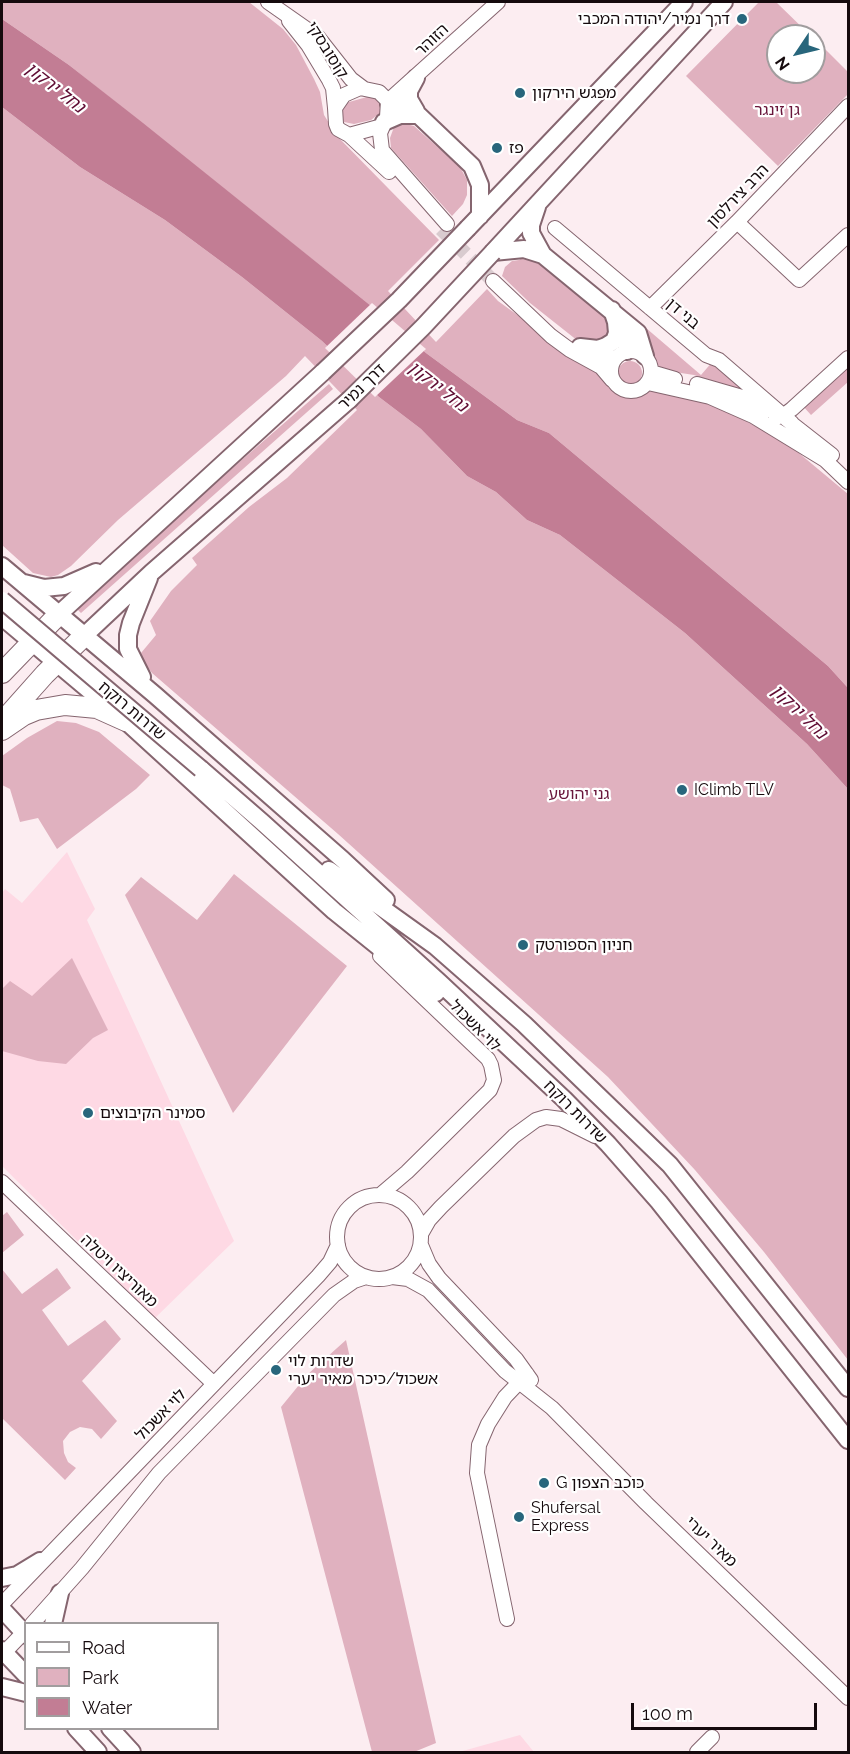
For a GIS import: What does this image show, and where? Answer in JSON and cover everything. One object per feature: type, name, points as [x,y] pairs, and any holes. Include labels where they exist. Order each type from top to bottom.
[{"type":"highway","points":[[2,673],[59,614]]},
{"type":"highway","name":"דרך נמיר","points":[[2,723],[85,635]]},
{"type":"highway","points":[[2,730],[30,713],[64,705],[97,708],[126,721]]},
{"type":"main road","points":[[59,614],[399,300],[684,2]]},
{"type":"main road","name":"דרך נמיר","points":[[85,635],[151,573],[349,400],[423,327],[724,2]]},
{"type":"main road","points":[[416,78],[409,92],[409,99],[418,115]]},
{"type":"main road","points":[[389,102],[402,102],[472,166],[480,185],[480,216]]},
{"type":"main road","points":[[383,124],[400,115],[418,115]]},
{"type":"main road","points":[[538,203],[531,225],[531,233],[543,255]]},
{"type":"main road","points":[[494,252],[524,249],[543,255],[638,333],[648,370]]},
{"type":"main road","points":[[580,347],[598,349],[614,341],[617,333],[612,310]]},
{"type":"main road","points":[[612,310],[628,339],[622,354]]},
{"type":"main road","points":[[19,581],[44,588],[64,586],[103,568],[127,551]]},
{"type":"main road","points":[[2,566],[155,695],[343,860],[435,946]]},
{"type":"main road","points":[[151,573],[130,623],[128,649],[138,672],[155,695]]},
{"type":"main road","name":"שדרות רוקח","points":[[2,600],[262,822],[564,1099],[608,1144],[659,1202],[849,1440]]},
{"type":"main road","points":[[2,617],[126,721],[334,911],[564,1099]]},
{"type":"main road","name":"שדרות רוקח","points":[[262,822],[435,946],[524,1024],[670,1166],[849,1388]]},
{"type":"main road","points":[[2,1578],[17,1575],[40,1562]]},
{"type":"main road","points":[[52,1622],[60,1593]]},
{"type":"main road","points":[[2,1609],[24,1627]]},
{"type":"main road","points":[[2,1653],[24,1673]]},
{"type":"main road","points":[[2,1687],[24,1693]]},
{"type":"main road","points":[[78,1730],[98,1752]]},
{"type":"main road","points":[[112,1730],[132,1752]]},
{"type":"street","name":"קוסובסקי","points":[[268,2],[318,37],[351,79],[363,88]]},
{"type":"street","name":"הזוהר","points":[[389,102],[498,2]]},
{"type":"street","name":"קוסובסקי","points":[[282,13],[308,45],[333,87],[335,108]]},
{"type":"street","points":[[363,88],[379,92],[389,102],[380,133],[382,150],[444,226],[349,135],[338,129],[335,108],[344,95],[363,88]]},
{"type":"street","name":"הרב צירלסון","points":[[650,308],[847,112]]},
{"type":"street","points":[[349,135],[383,124]]},
{"type":"street","points":[[737,222],[799,280],[849,235]]},
{"type":"street","name":"בני דן","points":[[555,228],[706,355],[719,360],[849,471]]},
{"type":"street","points":[[648,370],[639,391],[621,389],[601,367],[570,350],[551,336],[496,278],[558,332],[580,347],[601,358],[610,359],[622,354],[640,353],[648,370],[753,416],[825,460],[849,482]]},
{"type":"street","points":[[612,380],[610,368],[622,354]]},
{"type":"street","points":[[753,416],[786,418],[849,358]]},
{"type":"street","name":"בני דן","points":[[648,370],[749,399],[786,418]]},
{"type":"street","name":"לוי אשכול","points":[[334,911],[488,1059],[493,1073],[494,1080],[490,1090],[407,1172],[380,1195]]},
{"type":"street","points":[[421,1239],[418,1222],[412,1211],[403,1202],[380,1195],[368,1197],[347,1210],[338,1232],[338,1245],[348,1264],[356,1272],[379,1279],[392,1277],[411,1265],[417,1256],[429,1220],[514,1136],[536,1120],[546,1117],[561,1119],[608,1144]]},
{"type":"street","name":"מאוריציו ויטלה","points":[[2,1182],[214,1384]]},
{"type":"street","name":"מאיר יערי","points":[[421,1239],[429,1264],[439,1278],[516,1359],[523,1378],[646,1503],[849,1698]]},
{"type":"street","name":"לוי אשכול","points":[[2,1604],[318,1276],[330,1262],[338,1245]]},
{"type":"street","points":[[34,1622],[159,1473],[334,1295],[366,1276]]},
{"type":"street","name":"מאיר יערי","points":[[392,1277],[408,1279],[428,1290],[505,1371],[523,1378]]},
{"type":"street","points":[[471,1335],[482,1324]]},
{"type":"street","points":[[507,1619],[477,1473],[479,1445],[488,1424],[505,1397],[523,1378]]},
{"type":"street","points":[[2,1653],[24,1633]]},
{"type":"street","points":[[697,1752],[712,1737]]},
{"type":"shaded area","name":"סמינר הקיבוצים","points":[[67,852],[95,909],[87,920],[234,1241],[155,1318],[2,1166],[2,893],[5,889],[22,903]]},
{"type":"shaded area","points":[[520,1735],[534,1752],[459,1752]]},
{"type":"green space","points":[[2,2],[249,2],[283,29],[296,45],[314,79],[320,92],[324,115],[337,136],[439,240],[388,291],[436,342],[487,289],[498,301],[602,376],[615,393],[626,398],[656,390],[718,406],[788,444],[848,494],[848,688],[828,666],[549,433],[517,420],[426,353],[396,326],[69,65],[2,19]]},
{"type":"green space","name":"גן זינגר","points":[[759,2],[776,2],[799,24],[766,24],[766,84],[826,84],[826,50],[848,72],[848,94],[778,166],[686,76]]},
{"type":"green space","points":[[373,97],[381,103],[380,113],[371,120],[354,124],[344,122],[341,118],[341,107]]},
{"type":"green space","name":"גני יהושע","points":[[2,107],[80,167],[165,220],[242,277],[322,341],[379,397],[421,429],[467,476],[496,492],[527,520],[560,535],[685,633],[807,744],[848,789],[848,1360],[764,1252],[695,1170],[608,1077],[338,834],[152,673],[146,665],[141,653],[156,635],[150,621],[171,591],[197,565],[192,558],[249,507],[287,478],[357,410],[305,356],[286,376],[118,520],[71,566],[58,575],[51,577],[33,573],[2,545]]},
{"type":"green space","points":[[402,123],[414,126],[460,167],[467,180],[467,195],[463,204],[452,216],[391,148],[390,138],[394,127]]},
{"type":"green space","points":[[524,256],[532,256],[600,311],[609,323],[612,332],[598,343],[578,341],[530,303],[502,276],[505,267]]},
{"type":"green space","points":[[646,328],[701,375],[713,361],[758,398],[694,375],[655,369]]},
{"type":"green space","points":[[630,361],[639,364],[642,373],[639,382],[630,385],[621,382],[618,373],[621,364]]},
{"type":"green space","points":[[848,365],[848,382],[811,415],[802,405]]},
{"type":"green space","points":[[329,384],[333,389],[81,613],[76,608],[112,573]]},
{"type":"green space","points":[[57,721],[76,723],[99,732],[150,775],[136,789],[57,849],[38,818],[20,822],[10,789],[2,785],[2,756]]},
{"type":"green space","points":[[234,874],[347,966],[233,1113],[125,895],[141,877],[197,920]]},
{"type":"green space","points":[[72,958],[108,1030],[93,1038],[66,1064],[38,1061],[2,1051],[2,989],[10,981],[32,996]]},
{"type":"green space","points":[[7,1212],[24,1235],[2,1253],[2,1216]]},
{"type":"green space","points":[[57,1268],[71,1288],[42,1310],[68,1346],[105,1320],[121,1339],[82,1381],[117,1421],[101,1439],[92,1429],[80,1427],[70,1432],[63,1441],[64,1453],[68,1462],[76,1468],[65,1480],[2,1418],[2,1269],[22,1294]]},
{"type":"green space","points":[[346,1340],[436,1743],[414,1752],[372,1752],[281,1407],[308,1374]]},
{"type":"water","name":"נחל ירקון","points":[[2,19],[69,65],[143,123],[396,326],[426,353],[517,420],[549,433],[828,666],[848,688],[848,789],[807,744],[685,633],[560,535],[527,520],[496,492],[467,476],[421,429],[379,397],[322,341],[242,277],[165,220],[80,167],[2,107]]},
{"type":"pier","points":[[372,303],[426,349],[375,397],[325,348]]},
{"type":"tunnel","points":[[441,229],[493,281]]},
{"type":"place","name":"דרך נמיר/יהודה המכבי","points":[[742,19]]},
{"type":"place","name":"מפגש הירקון","points":[[520,93]]},
{"type":"place","name":"פז","points":[[497,148]]},
{"type":"place","name":"IClimb TLV","points":[[682,790]]},
{"type":"place","name":"חניון הספורטק","points":[[523,945]]},
{"type":"place","name":"סמינר הקיבוצים","points":[[88,1113]]},
{"type":"place","name":"שדרות לוי אשכול/כיכר מאיר יערי","points":[[276,1370]]},
{"type":"place","name":"G כוכב הצפון","points":[[544,1483]]},
{"type":"place","name":"Shufersal Express","points":[[519,1517]]}]
